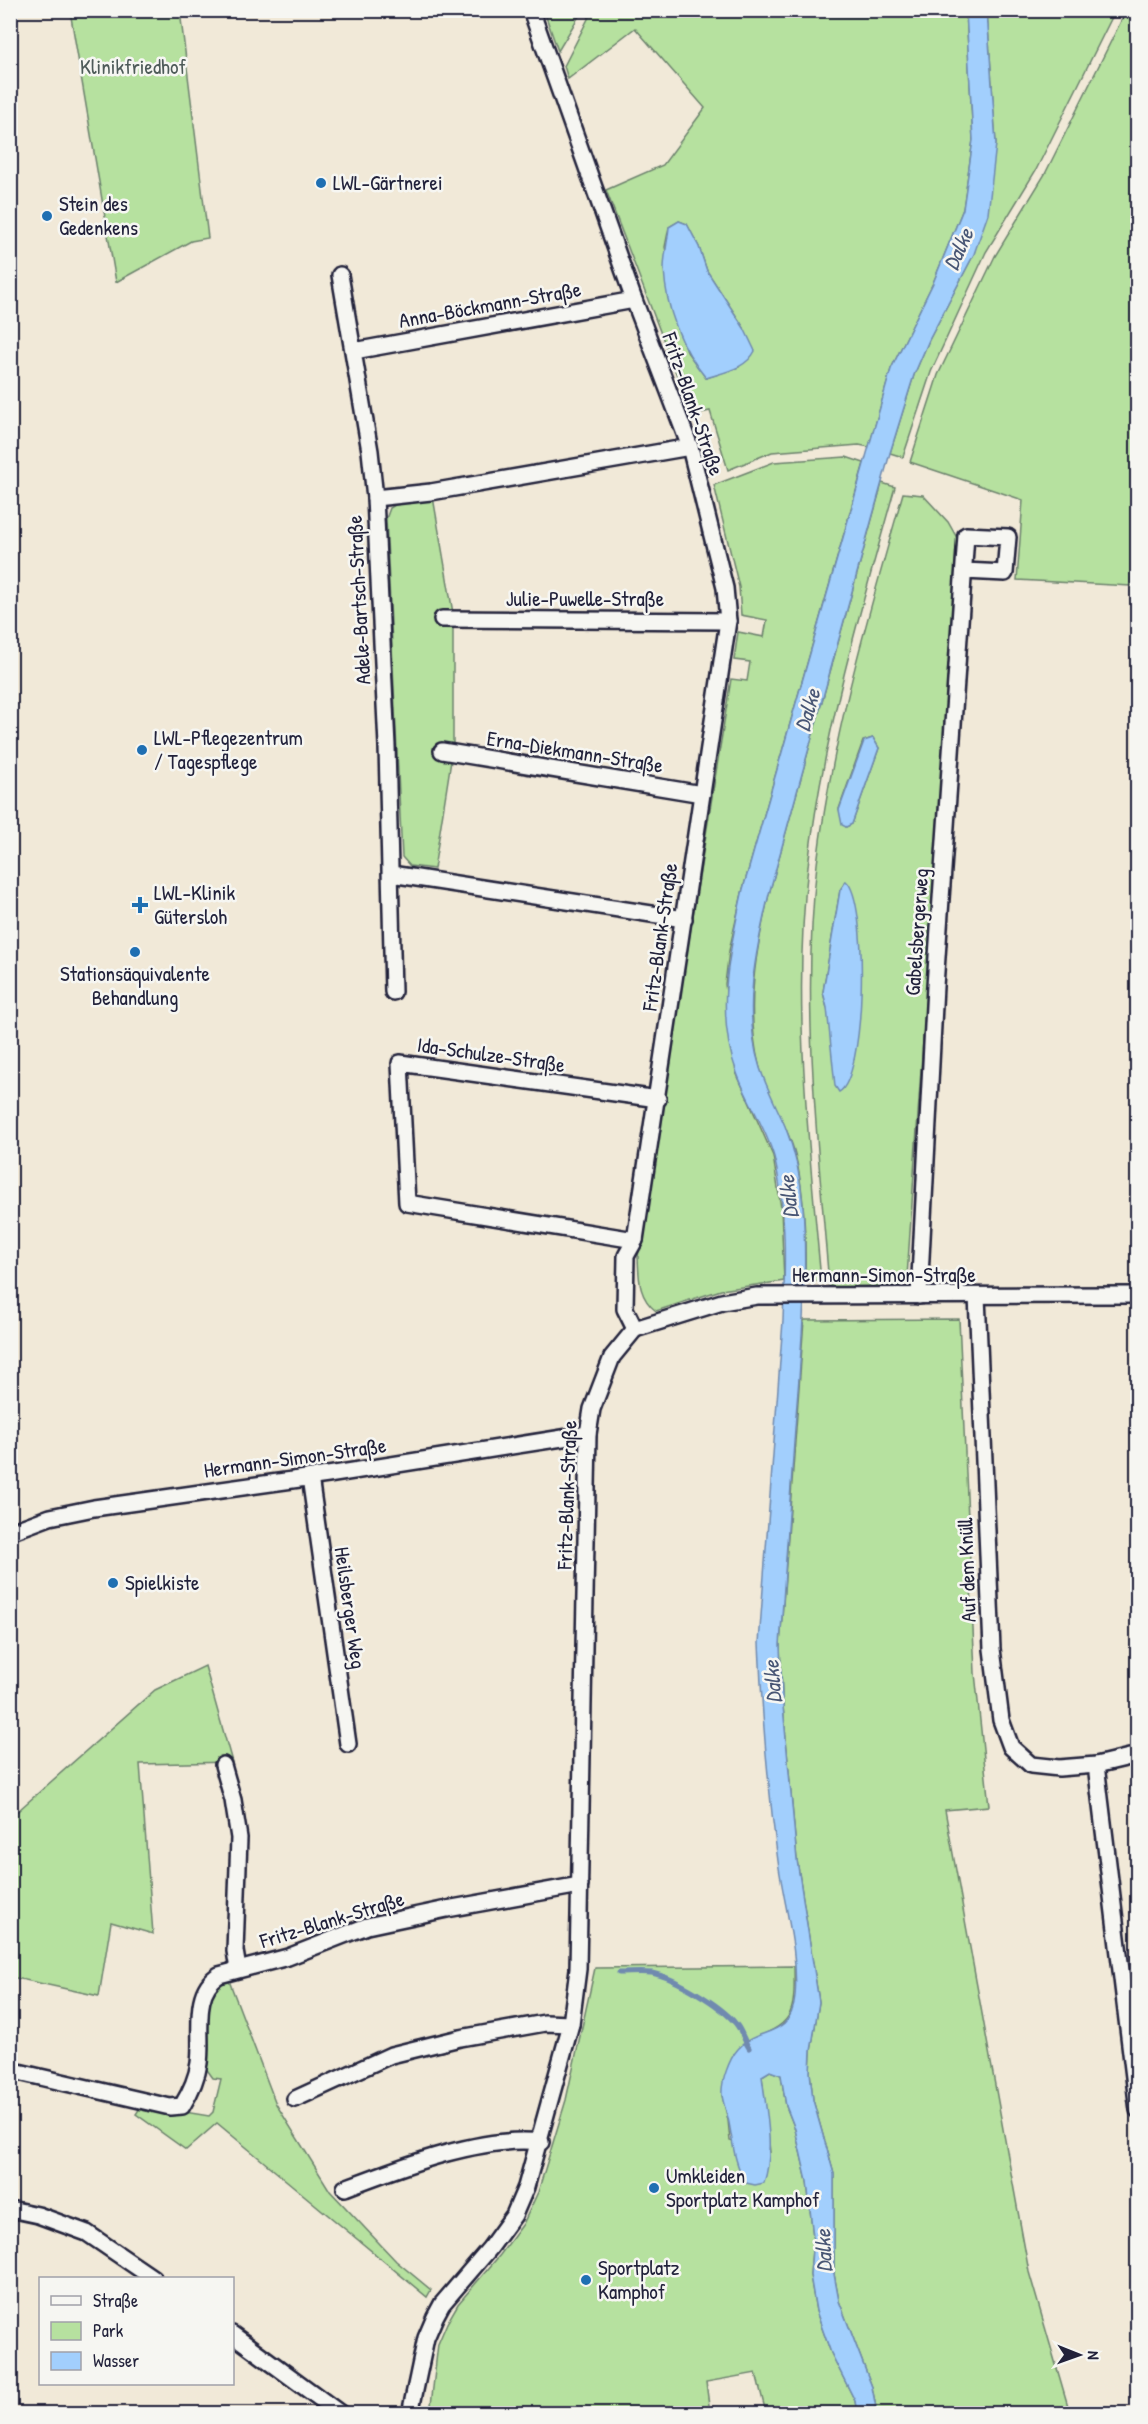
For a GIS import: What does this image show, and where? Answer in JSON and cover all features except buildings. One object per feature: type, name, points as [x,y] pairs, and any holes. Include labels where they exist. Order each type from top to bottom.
[{"type":"street","name":"Fritz-Blank-Straße","points":[[410,2414],[426,2338],[435,2317],[442,2304],[490,2248],[514,2215],[526,2187],[571,2024],[578,1969],[588,1434],[592,1409],[612,1357],[634,1329],[625,1309],[626,1256],[635,1240],[658,1099],[728,621],[724,588],[690,447],[634,300],[531,10]]},
{"type":"street","points":[[340,275],[354,351],[375,498]]},
{"type":"street","name":"Anna-Böckmann-Straße","points":[[354,351],[634,300]]},
{"type":"street","name":"Adele-Bartsch-Straße","points":[[393,992],[391,874],[375,498],[443,490],[690,447]]},
{"type":"street","name":"Gabelsbergerweg","points":[[919,1296],[935,986],[964,571]]},
{"type":"street","name":"Julie-Puwelle-Straße","points":[[442,619],[728,621]]},
{"type":"street","name":"Erna-Diekmann-Straße","points":[[442,751],[702,794]]},
{"type":"street","points":[[391,874],[684,919]]},
{"type":"street","name":"Ida-Schulze-Straße","points":[[635,1240],[407,1203],[400,1063],[658,1099]]},
{"type":"street","name":"Hermann-Simon-Straße","points":[[634,1329],[722,1302],[772,1296],[1137,1295]]},
{"type":"street","name":"Auf dem Knüll","points":[[977,1296],[992,1649],[1001,1720],[1011,1747],[1031,1765],[1059,1768],[1096,1765],[1137,1755]]},
{"type":"street","name":"Hermann-Simon-Straße","points":[[10,1533],[50,1517],[94,1508],[588,1434]]},
{"type":"street","name":"Heilsberger Weg","points":[[310,1477],[348,1744]]},
{"type":"street","name":"Fritz-Blank-Straße","points":[[223,1765],[233,1800],[240,1838],[235,1952],[238,1969]]},
{"type":"street","points":[[1096,1765],[1137,2110]]},
{"type":"street","name":"Fritz-Blank-Straße","points":[[10,2070],[170,2107],[182,2106],[191,2091],[199,2064],[202,2000],[205,1989],[210,1980],[219,1975],[288,1957],[367,1926],[580,1885]]},
{"type":"street","points":[[295,2099],[391,2055],[460,2038],[545,2023],[571,2024]]},
{"type":"street","points":[[345,2188],[409,2163],[493,2144],[521,2140],[540,2142]]},
{"type":"street","points":[[10,2209],[38,2215],[87,2233],[152,2277]]},
{"type":"street","points":[[234,2335],[341,2414]]},
{"type":"green space","name":"Klinikfriedhof","points":[[70,11],[180,11],[208,238],[191,241],[116,282]]},
{"type":"green space","points":[[544,11],[582,11],[558,51]]},
{"type":"green space","points":[[592,11],[966,11],[973,140],[963,209],[933,283],[891,369],[869,447],[859,445],[772,452],[728,470],[710,411],[692,415],[606,190],[663,165],[705,108],[635,28],[568,79],[564,66]],"holes":[[[679,221],[687,224],[699,247],[707,271],[744,328],[739,367],[706,378],[687,352],[665,247],[669,227]]]},
{"type":"green space","points":[[987,11],[1115,11],[1036,170],[986,252],[931,372],[903,457],[890,453],[914,375],[929,340],[974,254],[996,144]]},
{"type":"green space","points":[[1126,11],[1138,11],[1138,493],[1131,586],[1017,580],[1023,500],[910,462],[938,375],[995,256],[1045,174]]},
{"type":"green space","points":[[846,457],[864,463],[743,889],[729,951],[725,984],[736,1072],[773,1156],[781,1208],[784,1281],[721,1290],[656,1311],[650,1306],[643,1293],[639,1280],[638,1257],[731,679],[747,681],[750,662],[734,660],[738,632],[764,637],[767,620],[741,615],[739,587],[714,485],[774,462]]},
{"type":"green space","points":[[882,483],[895,487],[833,722],[808,866],[803,918],[802,1022],[807,1125],[821,1281],[805,1281],[804,1217],[795,1154],[763,1077],[755,1043],[753,1000],[756,957],[769,894]]},
{"type":"green space","points":[[903,493],[923,495],[948,522],[957,538],[907,1277],[900,1285],[831,1287],[829,1285],[813,1075],[812,917],[824,817],[842,723],[864,631]],"holes":[[[873,738],[879,748],[852,824],[846,827],[839,809],[863,741]],[[846,881],[827,1008],[823,992],[840,890]]]},
{"type":"green space","points":[[433,497],[453,613],[453,748],[434,869],[410,866],[402,857],[386,519],[390,508],[400,502]]},
{"type":"green space","points":[[959,1319],[975,1673],[989,1806],[945,1810],[1029,2272],[1070,2413],[877,2413],[872,2387],[839,2301],[834,2274],[834,2174],[813,2100],[810,2072],[819,2002],[797,1860],[782,1695],[780,1645],[804,1320]]},
{"type":"green space","points":[[205,1666],[232,1762],[140,1764],[153,1934],[111,1922],[99,1996],[11,1977],[11,1817],[155,1690]]},
{"type":"green space","points":[[794,1966],[794,1997],[788,2016],[773,2029],[745,2042],[722,2095],[730,2141],[770,2152],[762,2076],[770,2071],[781,2075],[786,2106],[795,2129],[807,2181],[813,2237],[810,2275],[816,2311],[831,2353],[855,2401],[857,2413],[766,2413],[756,2373],[706,2382],[710,2413],[430,2414],[438,2344],[447,2323],[458,2304],[523,2224],[538,2192],[566,2100],[595,1968]]},
{"type":"green space","points":[[228,1978],[276,2104],[330,2191],[396,2261],[431,2290],[427,2297],[217,2123],[186,2150],[136,2114],[142,2105],[209,2116],[213,2112],[221,2079],[213,2078],[205,2067],[208,2001],[213,1990]]},
{"type":"water","name":"Dalke","points":[[966,11],[987,11],[996,144],[988,214],[974,254],[929,340],[914,375],[890,453],[769,894],[756,959],[752,1003],[752,1025],[760,1068],[792,1145],[803,1206],[805,1261],[803,1317],[780,1645],[782,1695],[797,1860],[819,2002],[810,2072],[813,2100],[834,2174],[834,2274],[839,2301],[872,2387],[877,2413],[857,2413],[855,2401],[831,2353],[816,2311],[810,2275],[813,2237],[807,2181],[795,2129],[786,2106],[781,2075],[770,2071],[762,2076],[769,2143],[764,2183],[755,2185],[746,2183],[742,2175],[736,2159],[722,2095],[726,2071],[738,2049],[754,2037],[780,2026],[787,2020],[792,2011],[796,1980],[793,1946],[771,1807],[759,1643],[783,1321],[783,1218],[774,1157],[741,1083],[730,1050],[726,1027],[726,981],[743,889],[891,369],[933,283],[963,209],[973,140]]},
{"type":"water","points":[[679,221],[687,224],[699,247],[707,271],[744,328],[755,351],[740,366],[706,378],[682,341],[665,284],[664,264],[669,227]]},
{"type":"water","points":[[873,738],[879,748],[852,824],[846,827],[842,825],[839,810],[864,741]]},
{"type":"water","points":[[846,881],[853,895],[858,920],[861,989],[855,1056],[848,1080],[839,1092],[835,1086],[827,1008],[823,992],[840,890]]},
{"type":"waterway","points":[[619,1973],[652,1973],[673,1980],[697,1993],[729,2017],[738,2027],[749,2048]]},
{"type":"place","name":"LWL-Gärtnerei","points":[[321,183]]},
{"type":"place","name":"Stein des Gedenkens","points":[[47,216]]},
{"type":"place","name":"LWL-Pflegezentrum / Tagespflege","points":[[142,750]]},
{"type":"place","name":"LWL-Klinik Gütersloh","points":[[140,905]]},
{"type":"place","name":"Stationsäquivalente Behandlung","points":[[135,952]]},
{"type":"place","name":"Spielkiste","points":[[113,1583]]},
{"type":"place","name":"Umkleiden Sportplatz Kamphof","points":[[654,2188]]},
{"type":"place","name":"Sportplatz Kamphof","points":[[586,2280]]}]
